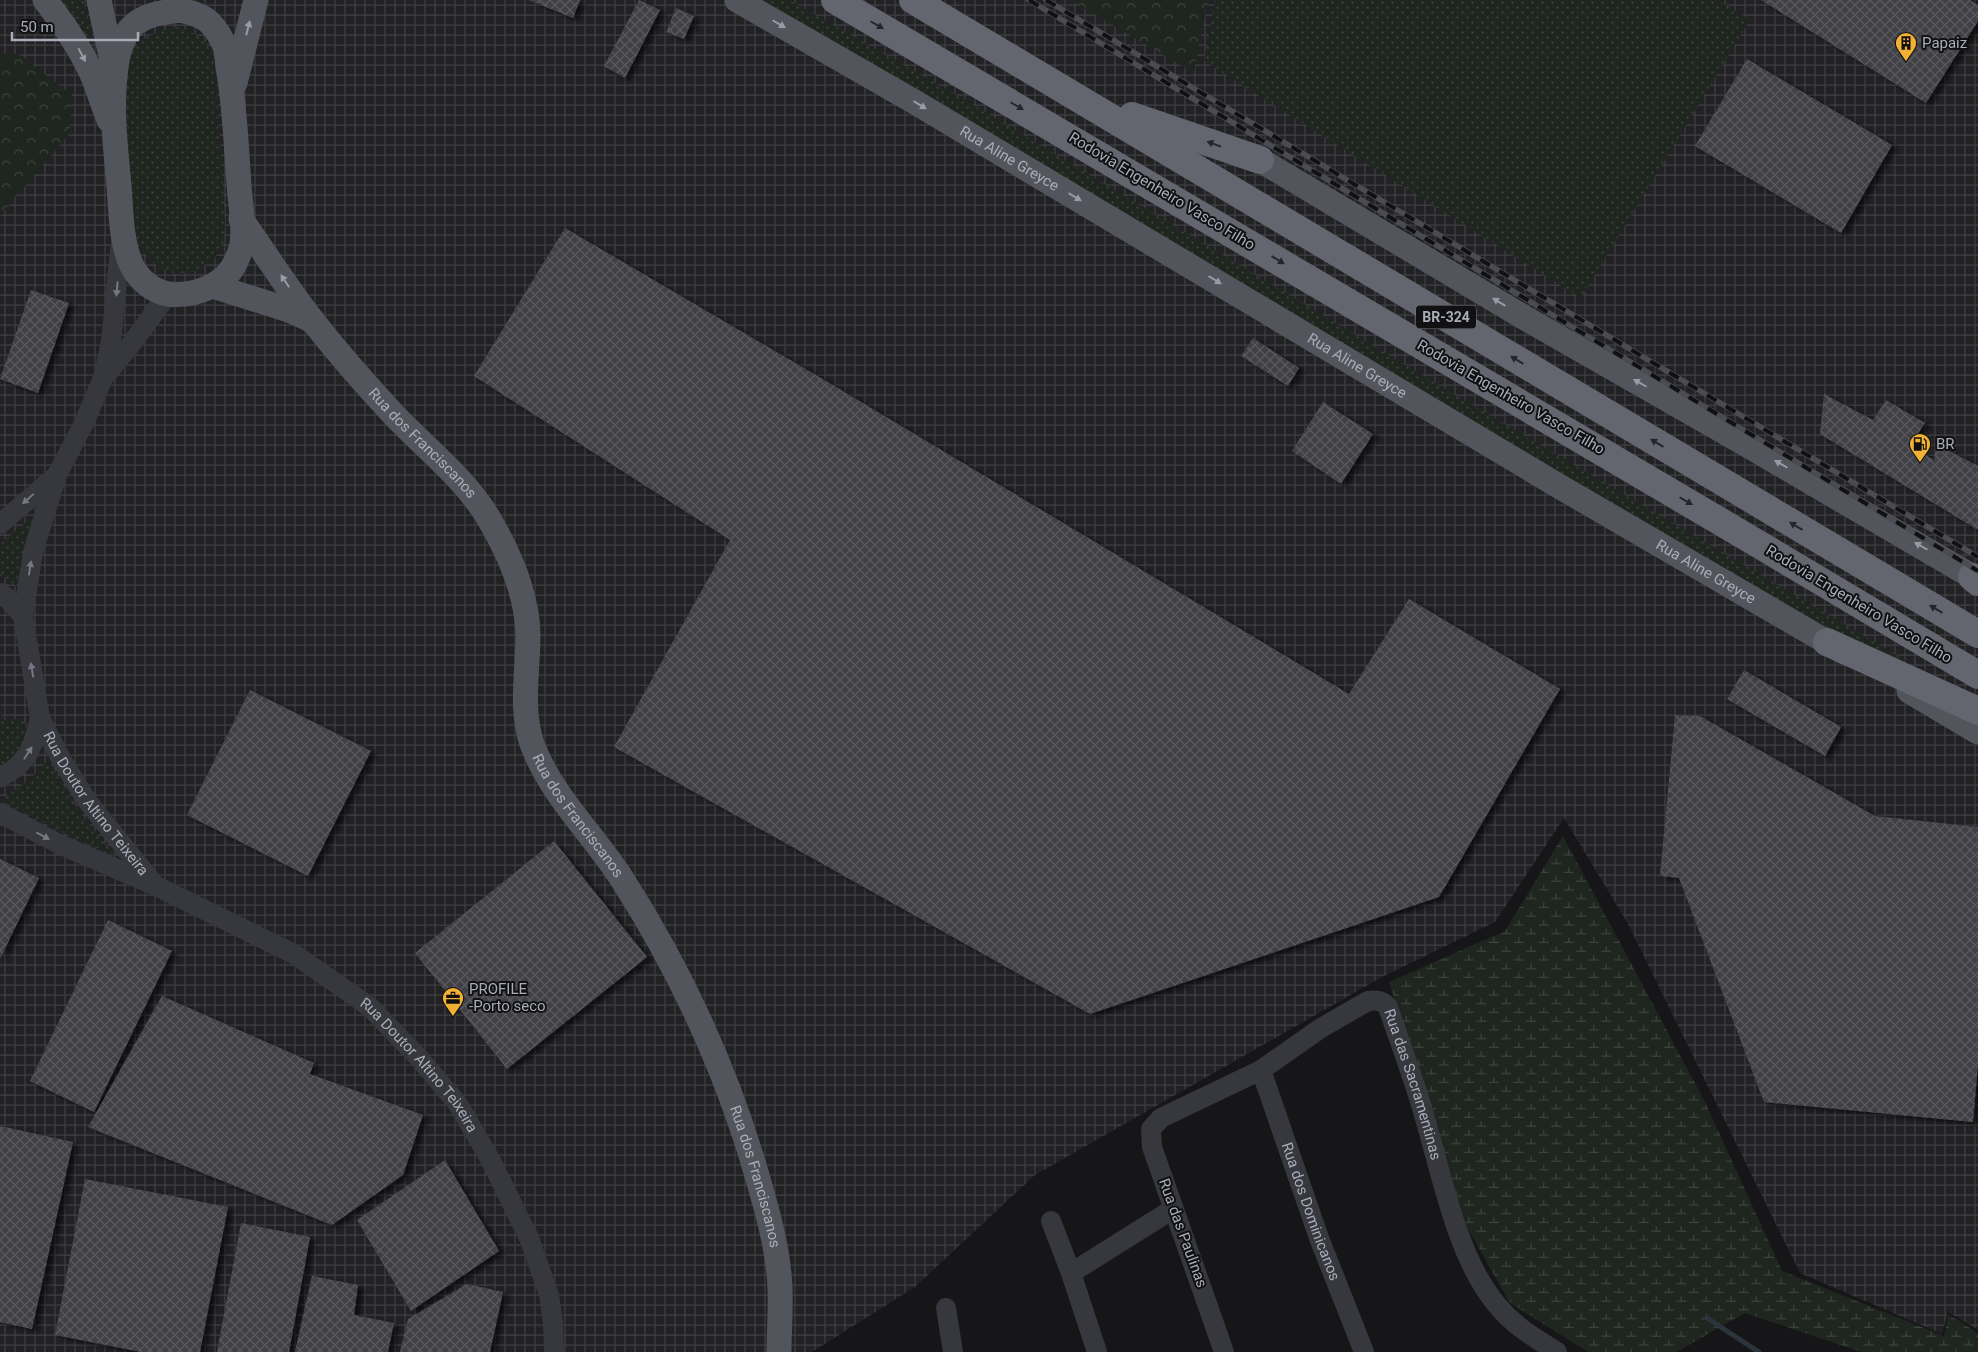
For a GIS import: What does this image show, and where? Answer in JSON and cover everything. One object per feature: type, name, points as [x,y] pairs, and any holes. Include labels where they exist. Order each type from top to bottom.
[{"type":"highway","name":"Rodovia Engenheiro Vasco Filho","points":[[835,0],[1738,531],[1978,675]]},
{"type":"highway","name":"BR-324","points":[[913,0],[1978,634]]},
{"type":"highway","points":[[1065,89],[1143,121],[1260,160]]},
{"type":"highway","points":[[1827,642],[1978,711]]},
{"type":"main road","points":[[45,0],[65,26],[92,73],[115,137]]},
{"type":"main road","points":[[101,3],[114,77],[115,137],[122,223],[131,265],[141,280],[154,290],[168,294],[190,294],[213,286],[228,274],[237,260],[242,244],[233,91],[217,7],[214,0]]},
{"type":"main road","points":[[233,91],[256,0]]},
{"type":"main road","name":"Rua Aline Greyce","points":[[737,0],[913,101],[1557,485],[1978,732]]},
{"type":"main road","points":[[114,77],[122,43],[130,28],[144,18],[166,11],[180,10],[194,13],[208,20],[224,43]]},
{"type":"main road","points":[[1260,160],[1525,318],[1820,487],[1976,580]]},
{"type":"main road","name":"Rua dos Franciscanos","points":[[241,219],[313,321],[392,413],[469,492],[488,517],[503,546],[516,575],[525,604],[528,634],[526,713],[532,742],[545,771],[582,826],[621,877],[661,945],[698,1019],[733,1101],[769,1216],[779,1274],[779,1352]]},
{"type":"main road","name":"Rua dos Franciscanos","points":[[213,286],[289,310],[313,321]]},
{"type":"street","points":[[0,777],[19,765],[31,750],[40,718],[23,616],[33,552],[57,475],[84,424],[103,378],[111,342],[115,310],[122,223]]},
{"type":"street","points":[[103,378],[132,343],[168,294]]},
{"type":"street","points":[[0,524],[57,475]]},
{"type":"street","points":[[0,593],[23,616]]},
{"type":"street","name":"Rua Doutor Altino Teixeira","points":[[40,718],[62,761],[88,802],[154,885]]},
{"type":"street","name":"Rua Doutor Altino Teixeira","points":[[0,813],[59,844],[154,885],[294,954],[370,1008],[419,1058],[458,1104],[491,1161],[529,1238],[548,1295],[553,1323],[554,1352]]},
{"type":"street","name":"Rua das Sacramentinas","points":[[1161,1118],[1261,1070],[1321,1028],[1368,1001],[1379,1000],[1385,1004],[1422,1110],[1460,1240],[1477,1275],[1496,1304],[1518,1327],[1557,1352]]},
{"type":"street","name":"Rua dos Dominicanos","points":[[1261,1070],[1319,1238],[1364,1352]]},
{"type":"street","name":"Rua das Paulinas","points":[[1161,1118],[1152,1126],[1150,1132],[1152,1147],[1224,1352]]},
{"type":"street","points":[[1072,1273],[1173,1209]]},
{"type":"street","points":[[1051,1221],[1072,1273],[1097,1352]]},
{"type":"street","points":[[946,1308],[953,1352]]},
{"type":"shaded area","points":[[0,0],[1978,0],[1978,1330],[1948,1312],[1942,1334],[1800,1273],[1627,922],[1564,818],[1495,922],[1382,977],[1035,1175],[915,1287],[812,1352],[0,1352]]},
{"type":"green space","points":[[63,0],[84,0],[94,44]]},
{"type":"green space","points":[[760,0],[789,0],[960,97],[1452,393],[1910,663],[1822,627],[1440,404],[808,26]]},
{"type":"green space","points":[[1070,0],[1208,0],[1194,73]]},
{"type":"green space","points":[[1215,0],[1718,0],[1750,20],[1581,298],[1204,61]]},
{"type":"green space","points":[[177,27],[191,32],[200,38],[208,46],[215,58],[225,221],[224,242],[215,258],[197,271],[176,274],[157,266],[142,251],[134,230],[125,76],[131,55],[140,42],[164,30]]},
{"type":"green space","points":[[0,54],[19,54],[72,95],[70,133],[0,216]]},
{"type":"green space","points":[[36,514],[16,586],[0,574],[0,544]]},
{"type":"green space","points":[[0,695],[2,720],[22,719],[27,727],[24,740],[18,751],[0,769]]},
{"type":"green space","points":[[48,760],[80,813],[115,856],[55,829],[0,800],[29,780]]},
{"type":"green space","points":[[1563,836],[1705,1102],[1782,1271],[1944,1336],[1948,1314],[1978,1333],[1978,1352],[1861,1352],[1745,1313],[1676,1352],[1588,1352],[1510,1303],[1468,1229],[1427,1106],[1389,982],[1505,931]]},
{"type":"building","points":[[529,0],[580,0],[573,18]]},
{"type":"building","points":[[639,0],[660,10],[625,78],[604,66]]},
{"type":"building","name":"Papaiz","points":[[1761,0],[1970,0],[1978,5],[1978,21],[1926,103]]},
{"type":"building","points":[[676,8],[694,16],[684,39],[666,32]]},
{"type":"building","points":[[1747,59],[1892,145],[1841,233],[1695,146]]},
{"type":"building","points":[[565,228],[821,378],[1349,694],[1409,599],[1560,689],[1439,897],[1090,1014],[614,747],[730,540],[474,376]]},
{"type":"building","points":[[31,290],[69,303],[38,393],[0,379]]},
{"type":"building","points":[[1253,338],[1299,368],[1288,386],[1241,356]]},
{"type":"building","name":"BR","points":[[1824,394],[1873,420],[1886,400],[1925,423],[1910,445],[1934,460],[1936,444],[1978,466],[1978,530],[1820,434]]},
{"type":"building","points":[[1323,402],[1373,434],[1341,484],[1292,451]]},
{"type":"building","points":[[1744,670],[1841,727],[1825,756],[1727,699]]},
{"type":"building","points":[[250,690],[371,751],[308,876],[187,815]]},
{"type":"building","points":[[1675,715],[1700,716],[1875,816],[1978,827],[1978,1064],[1973,1122],[1764,1102],[1679,878],[1660,876]]},
{"type":"building","points":[[554,841],[647,957],[507,1069],[415,953]]},
{"type":"building","points":[[0,859],[39,878],[0,959]]},
{"type":"building","points":[[108,920],[172,951],[94,1112],[30,1081]]},
{"type":"building","points":[[162,996],[314,1063],[310,1074],[423,1115],[403,1175],[332,1225],[88,1127]]},
{"type":"building","points":[[0,1126],[73,1142],[32,1329],[0,1322]]},
{"type":"building","points":[[445,1160],[499,1251],[411,1311],[357,1220]]},
{"type":"building","points":[[85,1179],[228,1207],[200,1352],[141,1352],[55,1335]]},
{"type":"building","points":[[241,1223],[310,1237],[289,1352],[217,1352]]},
{"type":"building","points":[[312,1276],[358,1285],[354,1315],[394,1323],[388,1352],[295,1352]]},
{"type":"building","points":[[467,1284],[503,1292],[490,1352],[400,1352],[408,1319]]},
{"type":"waterway","points":[[1707,1318],[1759,1352]]},
{"type":"railway","points":[[1029,0],[1978,571]]},
{"type":"railway","points":[[1046,0],[1978,557]]},
{"type":"place","name":"Papaiz","points":[[1906,62]]},
{"type":"place","name":"BR","points":[[1920,463]]},
{"type":"place","name":"PROFILE -Porto seco","points":[[453,1017]]}]
